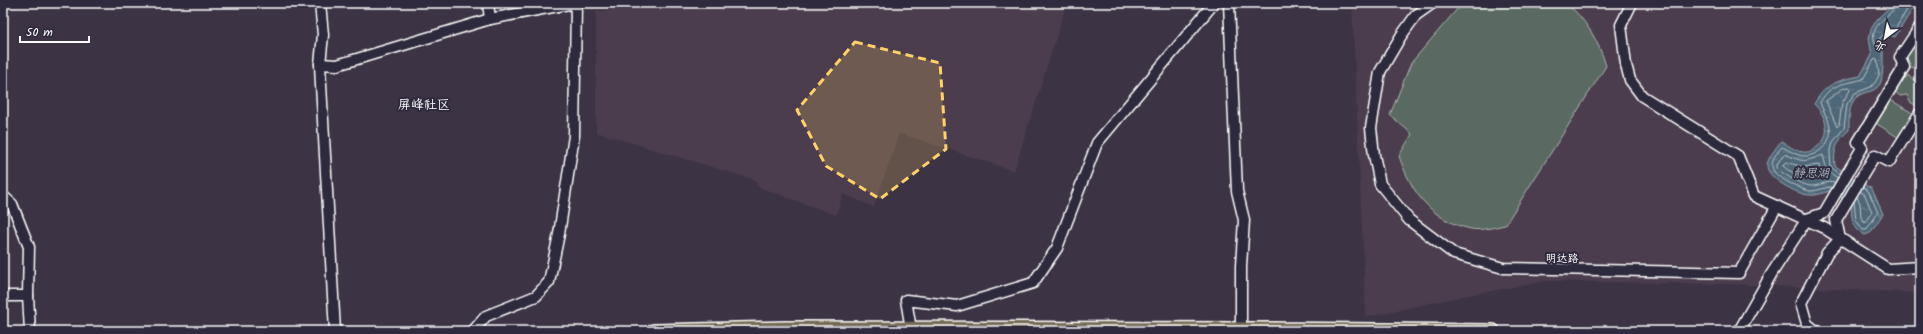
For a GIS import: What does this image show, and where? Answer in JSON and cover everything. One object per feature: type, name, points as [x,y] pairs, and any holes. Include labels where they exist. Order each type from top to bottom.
[{"type":"main road","points":[[653,331],[771,328],[1493,331]]},
{"type":"street","points":[[320,3],[323,35],[320,64],[335,331]]},
{"type":"street","points":[[488,3],[490,19]]},
{"type":"street","points":[[320,64],[337,65],[490,19],[575,3],[574,136],[559,234],[549,282],[536,296],[486,316],[473,331]]},
{"type":"street","points":[[911,328],[906,300],[957,306],[1033,283],[1057,248],[1097,143],[1214,3]]},
{"type":"street","points":[[1229,3],[1237,191],[1244,220],[1241,266],[1241,330]]},
{"type":"street","name":"明达路","points":[[1433,3],[1413,20],[1390,54],[1380,72],[1371,128],[1374,155],[1380,184],[1409,220],[1454,254],[1503,268],[1739,273],[1777,206]]},
{"type":"street","points":[[1632,3],[1621,25],[1626,65],[1630,80],[1642,96],[1738,156],[1754,196],[1807,219],[1888,269],[1920,267]]},
{"type":"street","points":[[1739,331],[1772,274],[1807,219],[1824,213],[1862,148],[1858,142],[1904,67],[1900,57],[1920,26]]},
{"type":"street","points":[[1840,239],[1836,220],[1875,155],[1889,162],[1920,113]]},
{"type":"street","points":[[4,199],[12,204],[29,247],[28,296],[30,331]]},
{"type":"street","points":[[1816,331],[1807,324],[1801,303],[1827,253],[1840,239]]},
{"type":"street","points":[[3,296],[28,296]]},
{"type":"highlighted area","points":[[855,42],[940,63],[946,149],[880,199],[826,166],[797,110]]},
{"type":"shaded area","points":[[642,3],[1067,3],[1014,171],[899,133],[874,207],[843,194],[836,215],[758,187],[755,180],[596,132],[596,12],[642,6]]},
{"type":"shaded area","points":[[1352,3],[1920,3],[1920,293],[1731,284],[1546,281],[1463,296],[1366,317]]},
{"type":"green space","points":[[1487,3],[1566,3],[1586,24],[1600,48],[1606,66],[1505,225],[1479,230],[1457,225],[1445,219],[1434,212],[1417,193],[1399,156],[1412,134],[1390,115],[1411,63],[1458,8]]},
{"type":"green space","points":[[1920,31],[1920,67],[1915,64],[1913,68],[1907,64],[1904,55]]},
{"type":"green space","points":[[1908,75],[1920,83],[1919,107],[1910,102],[1907,95],[1900,96],[1893,90],[1903,76],[1906,78]]},
{"type":"green space","points":[[1889,99],[1914,114],[1899,138],[1874,122]]},
{"type":"water","name":"静思湖","points":[[1903,3],[1920,3],[1912,10],[1895,37],[1889,35],[1883,41],[1883,70],[1880,84],[1875,89],[1859,95],[1852,103],[1850,108],[1849,130],[1841,138],[1835,151],[1835,166],[1872,189],[1883,214],[1870,233],[1865,235],[1858,230],[1853,222],[1852,204],[1831,191],[1813,195],[1791,189],[1772,175],[1768,170],[1767,165],[1771,155],[1781,141],[1794,149],[1805,152],[1809,152],[1822,142],[1825,137],[1826,126],[1822,114],[1814,104],[1823,91],[1828,87],[1839,81],[1860,76],[1872,55],[1869,39],[1871,29],[1878,18],[1892,5]]},
{"type":"district","name":"屏峰社区","points":[[424,104]]}]
